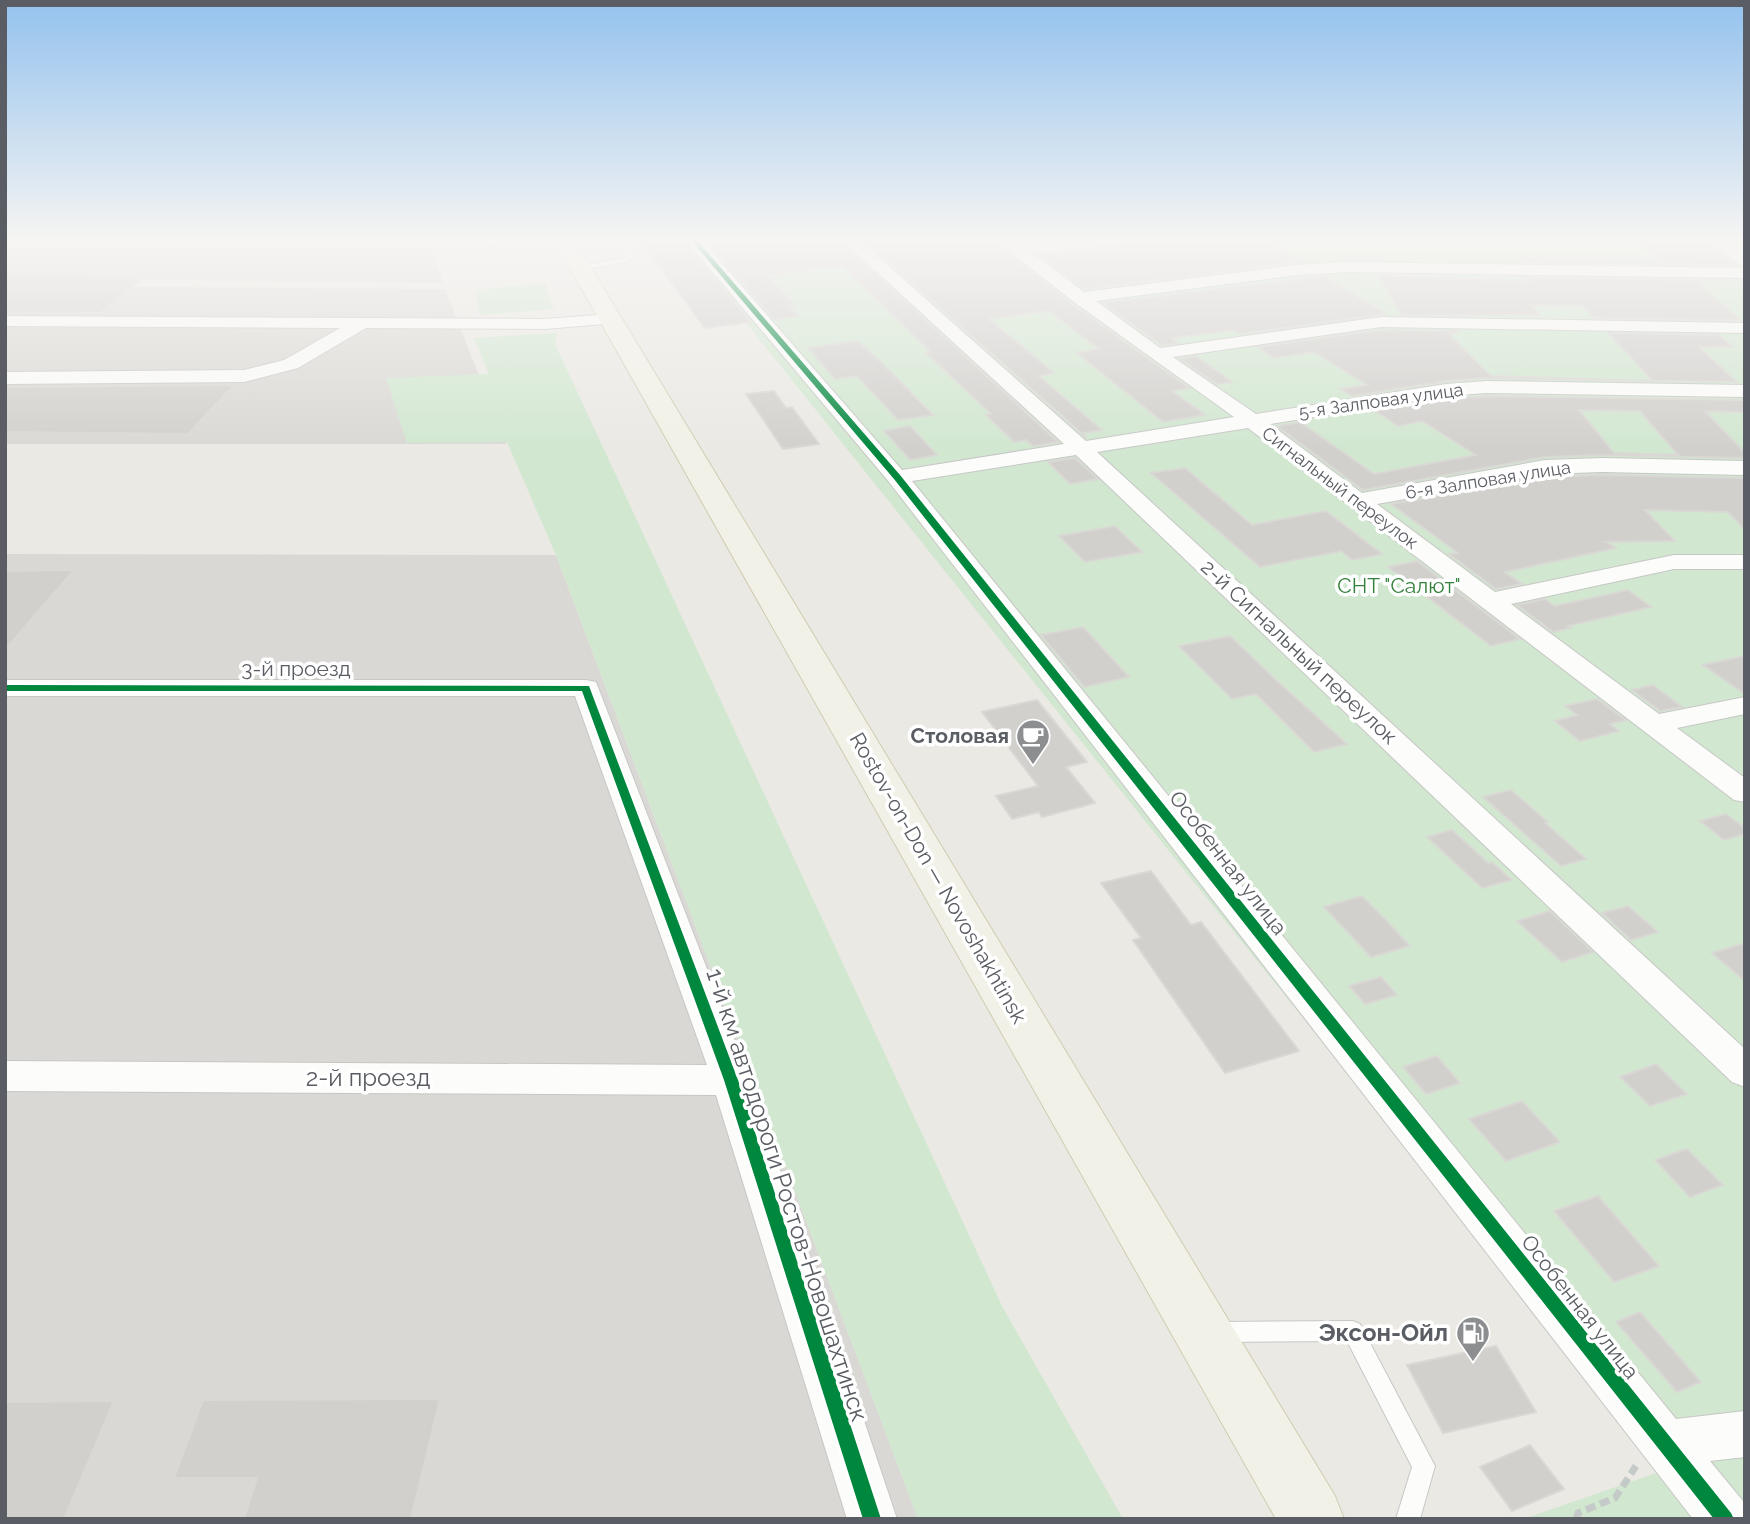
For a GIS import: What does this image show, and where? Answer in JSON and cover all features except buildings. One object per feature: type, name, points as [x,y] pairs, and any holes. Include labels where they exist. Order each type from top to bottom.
[{"type":"main road","name":"Rostov-on-Don — Novoshakhtinsk","points":[[604,309],[1312,1519]]},
{"type":"street","name":"Особенная улица","points":[[753,309],[897,477],[1651,1454],[1725,1519]]},
{"type":"street","name":"2-й Сигнальный переулок","points":[[927,309],[1080,447],[1745,1072]]},
{"type":"street","name":"Сигнальный переулок","points":[[1095,309],[1251,421],[1745,793]]},
{"type":"street","points":[[5,321],[545,324],[610,319]]},
{"type":"street","points":[[5,378],[244,376],[291,364],[364,321]]},
{"type":"street","points":[[1156,354],[1381,322],[1745,328]]},
{"type":"street","name":"5-я Залповая улица","points":[[897,477],[1446,390],[1486,387],[1745,391]]},
{"type":"street","name":"6-я Залповая улица","points":[[1357,501],[1545,467],[1602,465],[1745,468]]},
{"type":"street","points":[[1488,601],[1674,562],[1745,562]]},
{"type":"street","name":"3-й проезд","points":[[5,688],[586,688]]},
{"type":"street","name":"1-й км автодороги Ростов-Новошахтинск","points":[[586,688],[731,1080],[872,1519]]},
{"type":"street","points":[[1654,724],[1745,705]]},
{"type":"street","name":"2-й проезд","points":[[5,1076],[731,1080]]},
{"type":"street","points":[[1651,1454],[1745,1434]]},
{"type":"lane","points":[[1204,1333],[1353,1331],[1424,1466],[1408,1519]]},
{"type":"path","points":[[1576,1519],[1578,1513],[1611,1501],[1619,1495],[1627,1474],[1651,1454]]},
{"type":"shaded area","points":[[5,309],[453,309],[506,444],[5,444]]},
{"type":"shaded area","points":[[5,554],[556,555],[918,1519],[5,1519]]},
{"type":"green space","points":[[479,309],[553,309],[480,315]]},
{"type":"green space","name":"СНТ \"Салют\"","points":[[735,309],[1745,309],[1745,1519],[1523,1519],[1665,1470]]},
{"type":"green space","points":[[557,333],[555,344],[1002,1306],[1123,1519],[918,1519],[556,555],[507,442],[407,443],[386,378],[489,374],[474,338]]},
{"type":"cycle path","points":[[753,309],[897,477],[1725,1519]]},
{"type":"cycle path","points":[[5,688],[586,688],[731,1080],[872,1519]]},
{"type":"place","name":"Столовая","points":[[1033,766]]},
{"type":"place","name":"Эксон-Ойл","points":[[1473,1363]]}]
